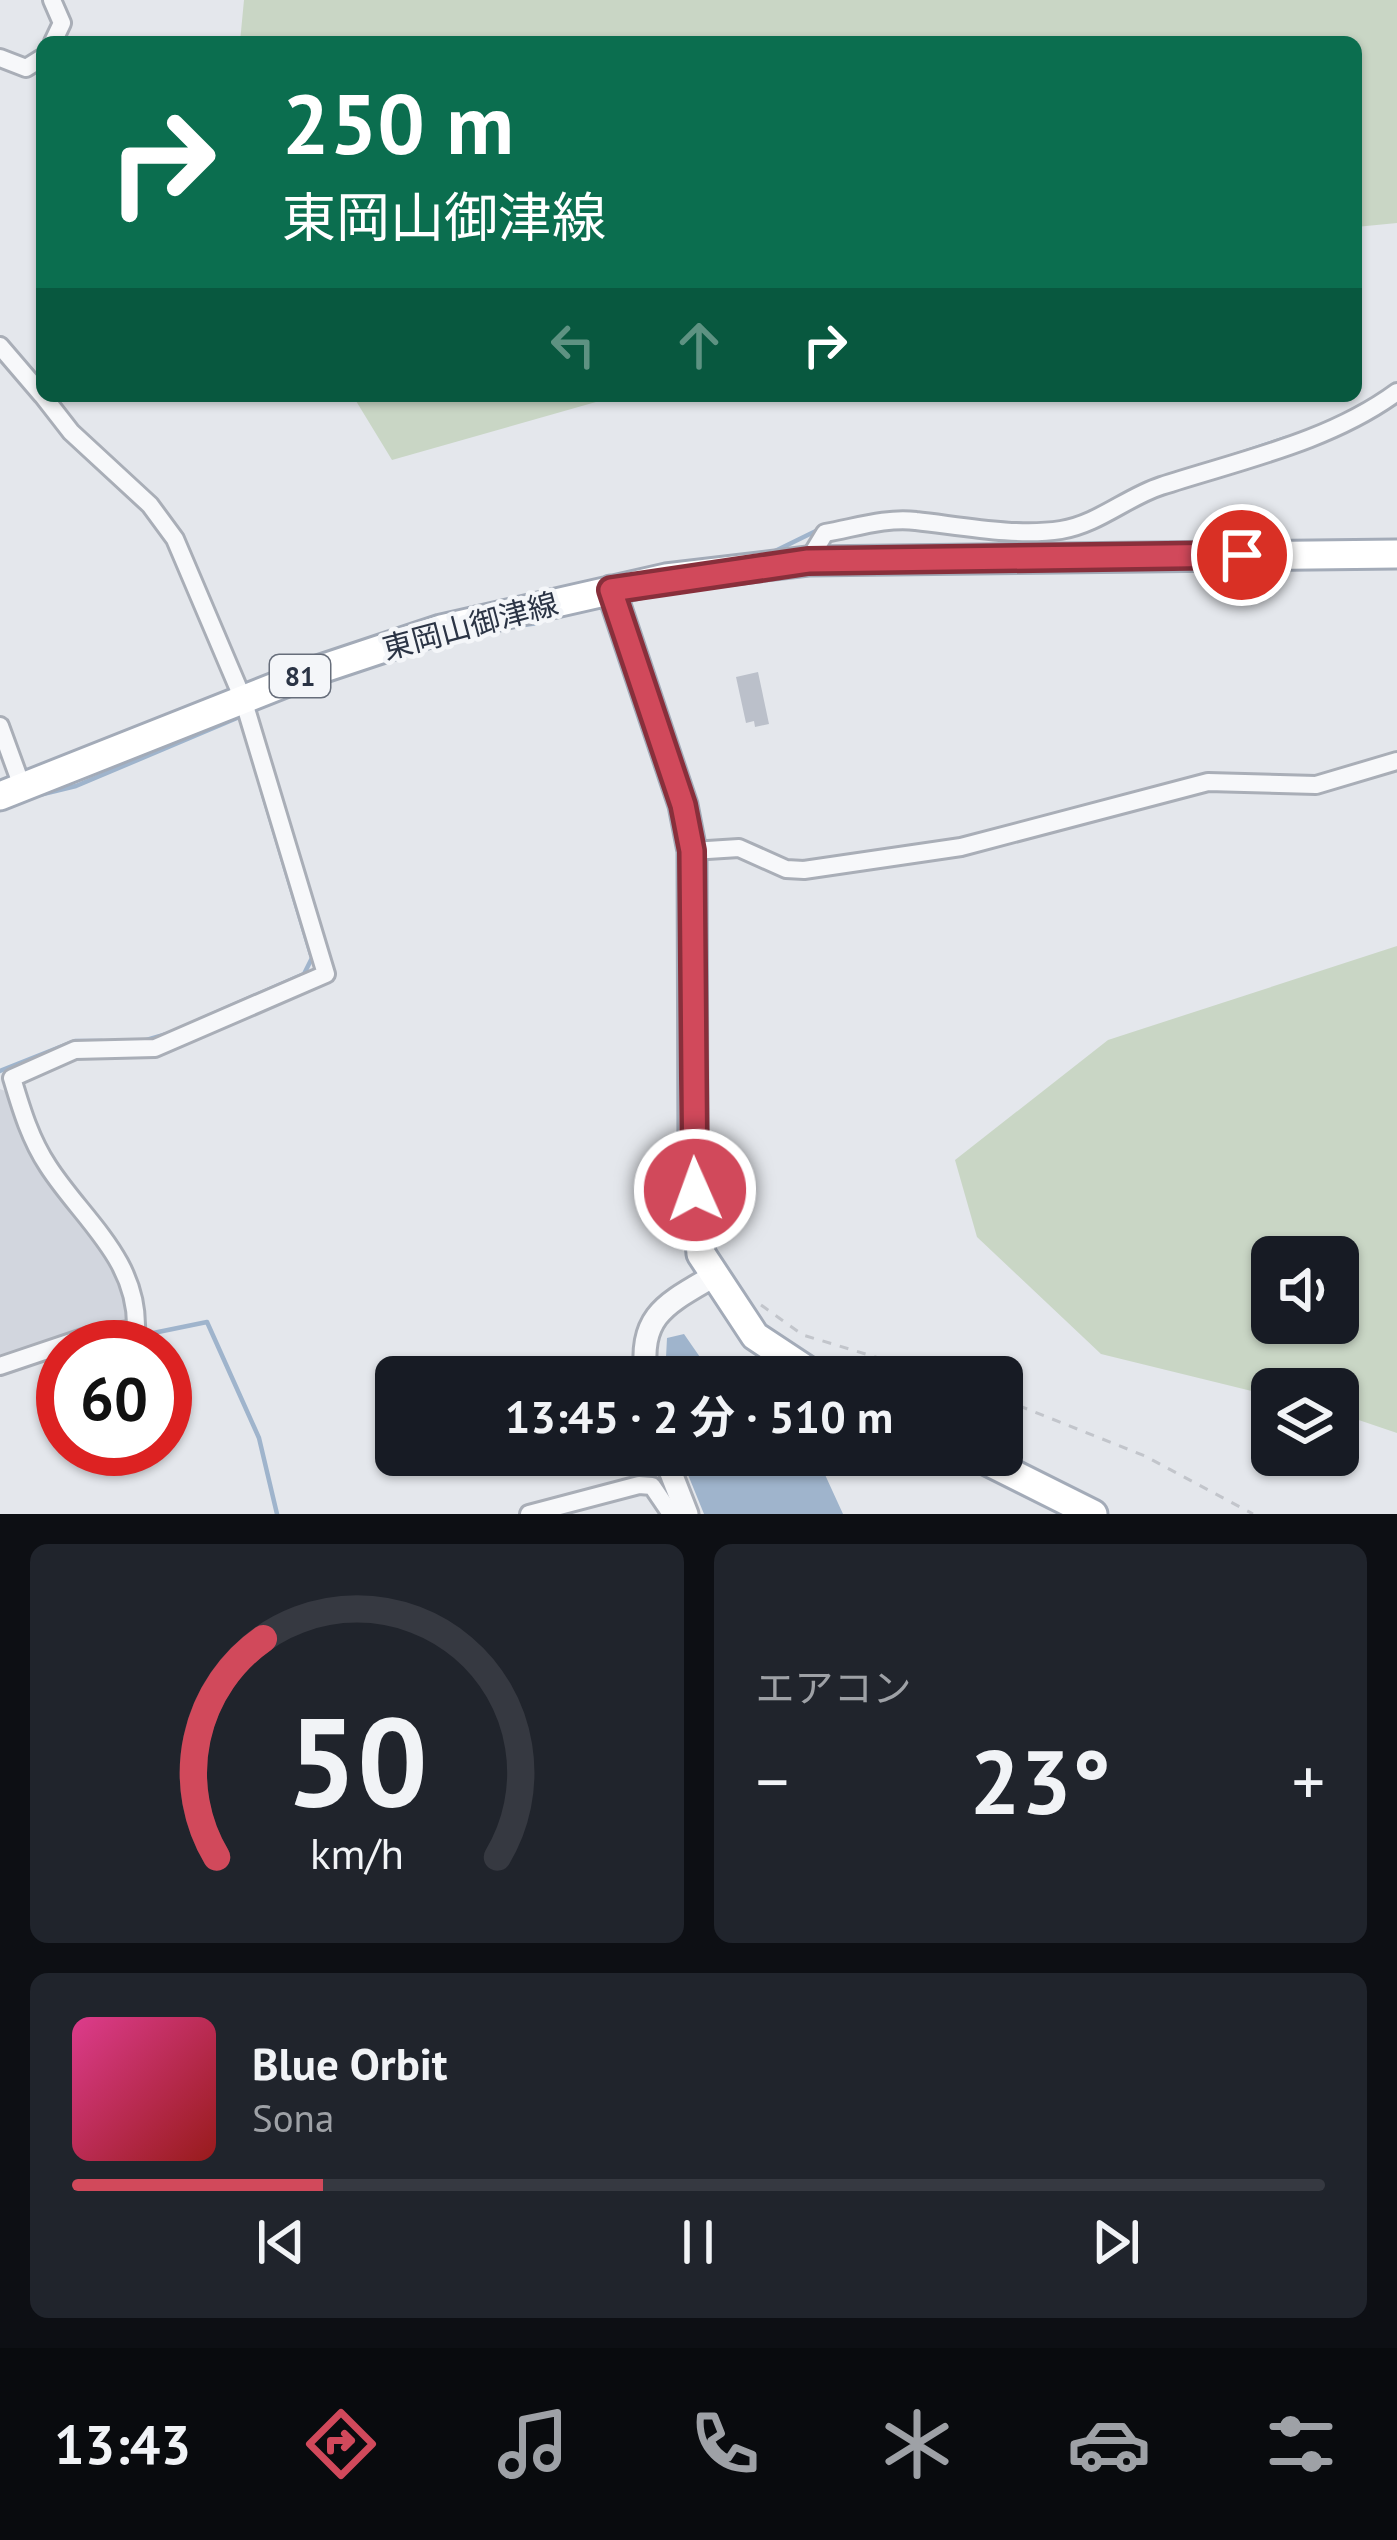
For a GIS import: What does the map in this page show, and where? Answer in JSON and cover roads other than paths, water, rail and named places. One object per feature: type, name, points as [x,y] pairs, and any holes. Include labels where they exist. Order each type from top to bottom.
[{"type":"main road","name":"東岡山御津線","points":[[12,793],[243,699],[441,628],[611,590],[808,561],[1397,554]]},
{"type":"main road","points":[[611,590],[683,805],[692,851],[697,1230],[712,1276],[755,1336],[785,1356]]},
{"type":"main road","points":[[1017,1476],[1093,1514]]},
{"type":"street","points":[[52,0],[62,23],[56,36]]},
{"type":"street","points":[[0,58],[26,68],[36,62]]},
{"type":"street","points":[[0,346],[36,387]]},
{"type":"street","points":[[808,561],[825,533],[902,520],[945,527],[1063,530],[1160,486],[1196,480],[1240,459],[1350,423],[1397,392]]},
{"type":"street","points":[[0,1366],[89,1336],[136,1329],[124,1273],[105,1235],[36,1147],[12,1078],[75,1050],[155,1048],[326,974],[243,699],[175,539],[150,506],[71,432],[48,402]]},
{"type":"street","points":[[0,726],[12,793]]},
{"type":"street","points":[[692,851],[740,848],[786,869],[804,870],[961,847],[1208,782],[1316,785],[1397,761]]},
{"type":"street","points":[[644,1356],[652,1319],[712,1276]]},
{"type":"street","points":[[672,1476],[687,1514]]},
{"type":"street","points":[[530,1514],[639,1484],[652,1486],[671,1514]]},
{"type":"water","points":[[684,1334],[699,1356],[666,1356],[667,1338]]},
{"type":"water","points":[[689,1476],[826,1476],[843,1514],[704,1514]]},
{"type":"waterway","points":[[1229,457],[1286,438]]},
{"type":"waterway","points":[[985,522],[1022,524]]},
{"type":"waterway","points":[[771,553],[820,529]]},
{"type":"waterway","points":[[502,628],[538,623]]},
{"type":"waterway","points":[[35,796],[76,786],[237,718]]},
{"type":"waterway","points":[[199,1020],[304,974],[312,958],[262,791]]},
{"type":"waterway","points":[[143,1041],[167,1034]]},
{"type":"waterway","points":[[0,1071],[75,1041],[102,1041]]},
{"type":"waterway","points":[[192,1325],[207,1322],[259,1438],[277,1514]]}]
